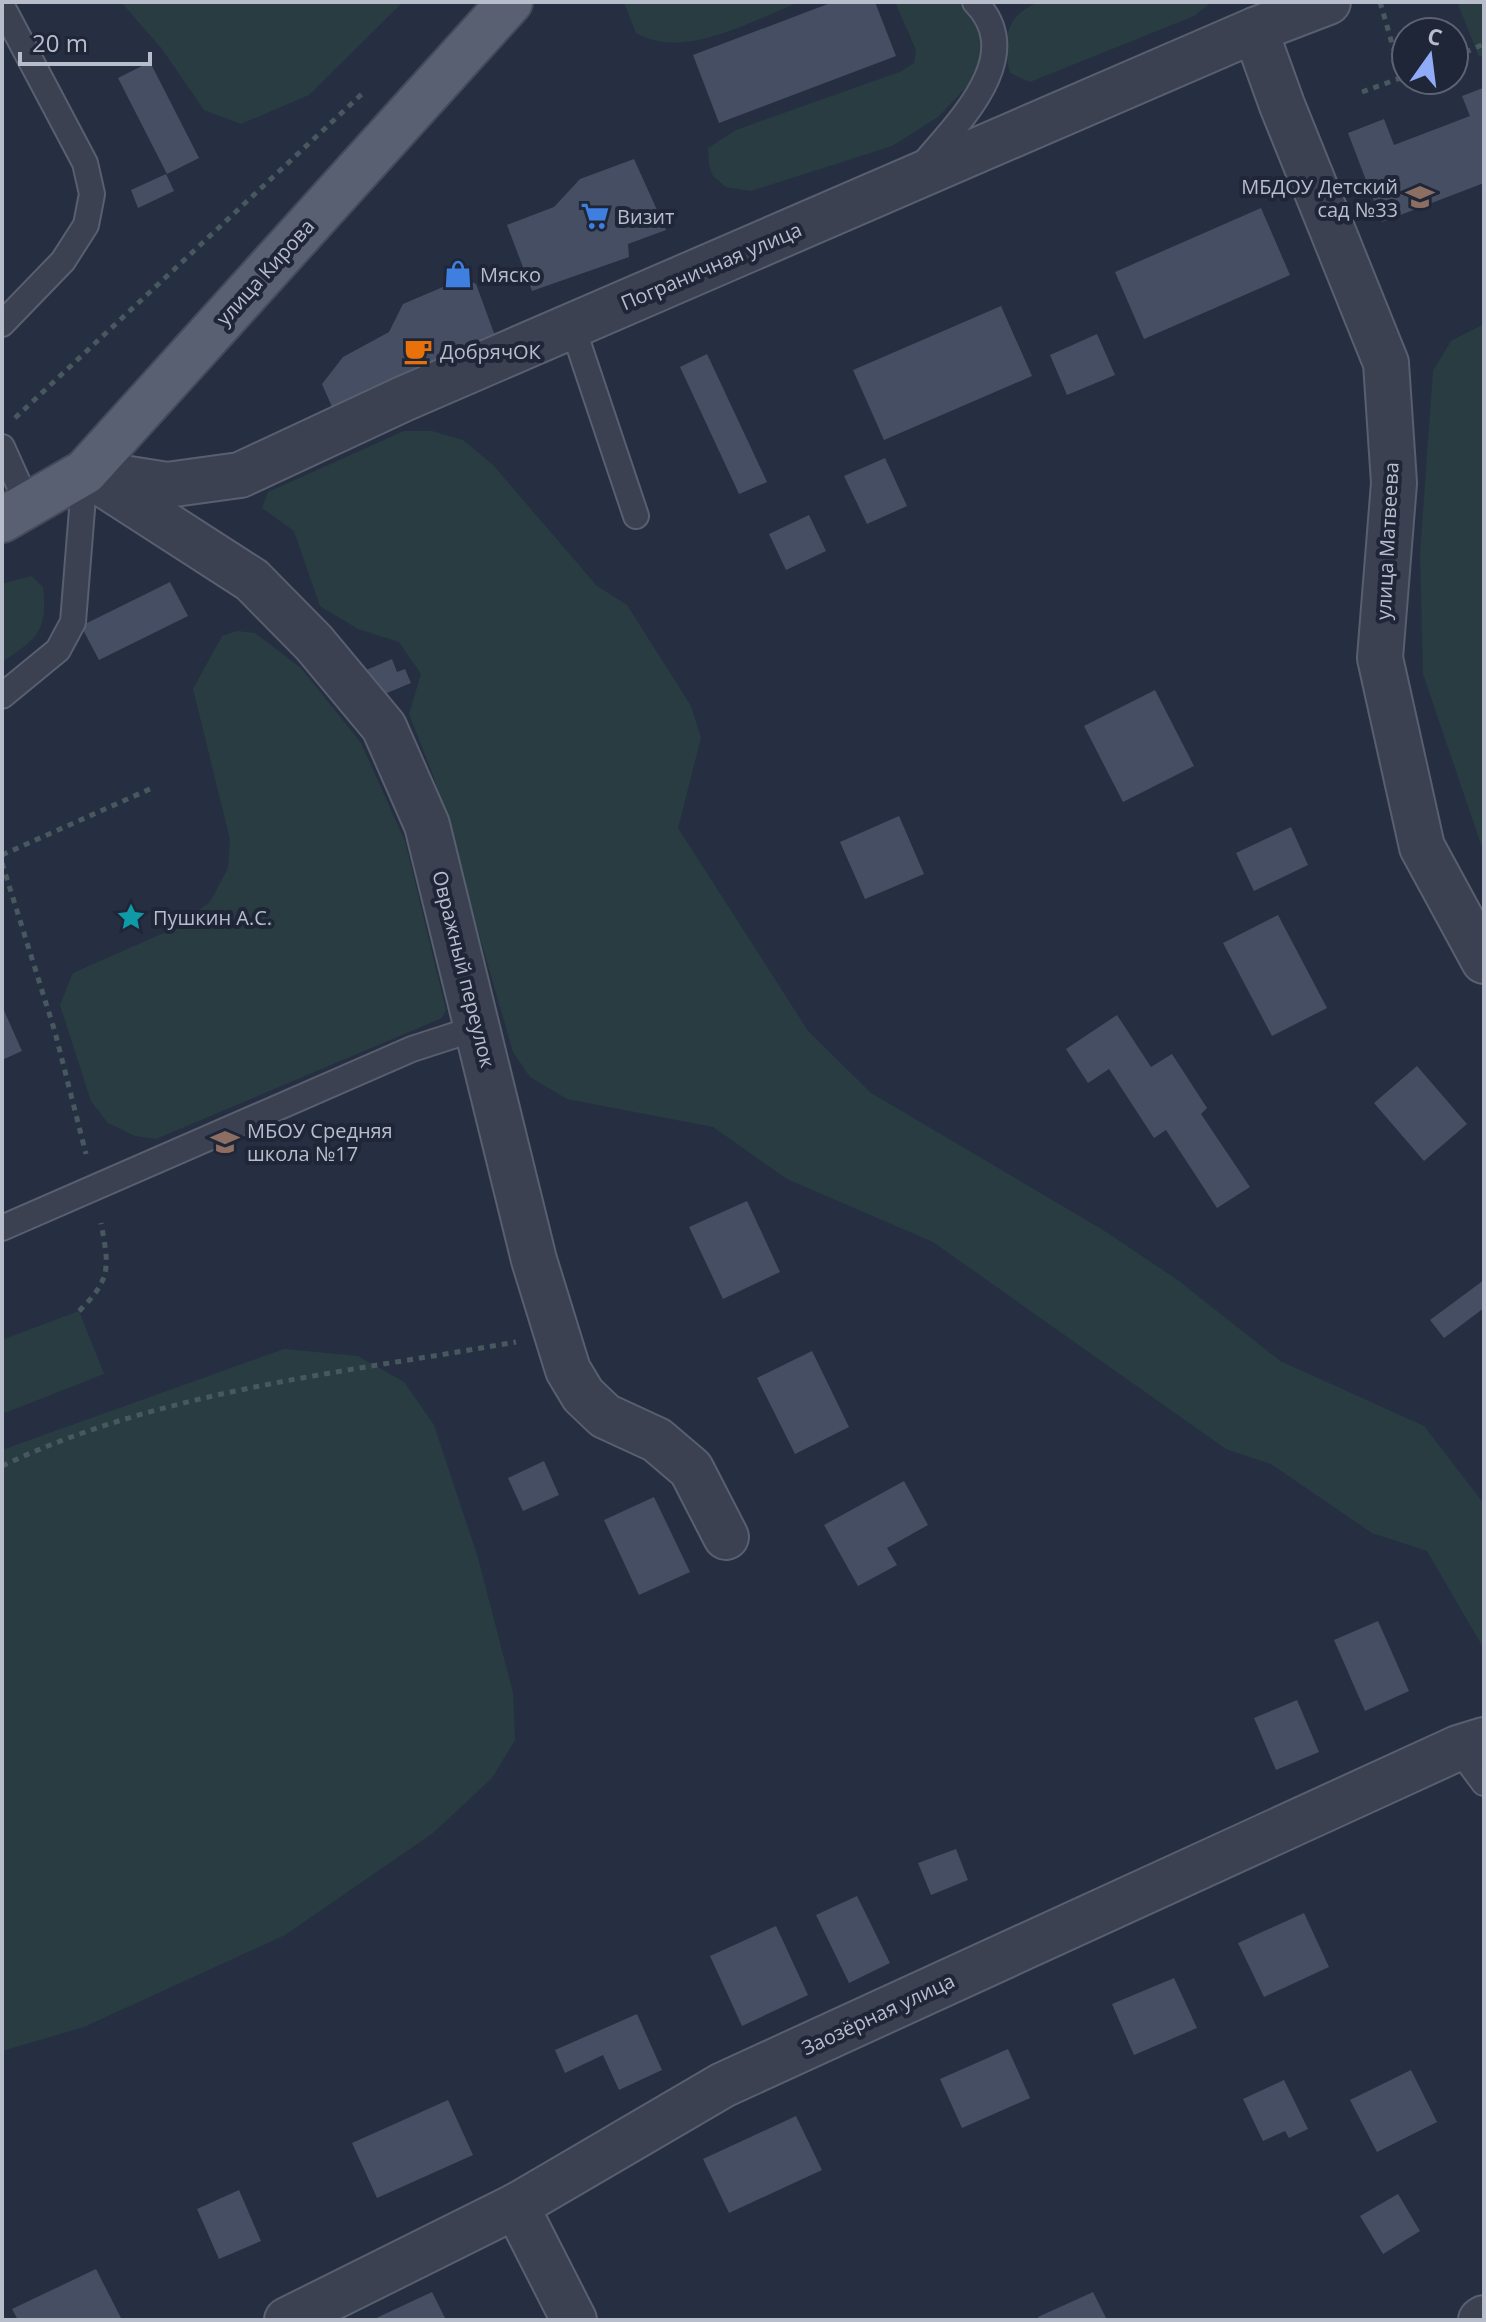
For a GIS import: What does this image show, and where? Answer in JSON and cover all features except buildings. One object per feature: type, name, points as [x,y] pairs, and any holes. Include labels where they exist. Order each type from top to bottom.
[{"type":"main road","name":"улица Кирова","points":[[15,513],[85,472],[510,2]]},
{"type":"street","name":"Пограничная улица","points":[[85,472],[167,485],[240,475],[572,325],[909,182],[1289,12]]},
{"type":"street","name":"улица Матвеева","points":[[1289,12],[1282,105],[1386,363],[1394,483],[1380,658],[1422,847],[1484,961]]},
{"type":"street","name":"Овражный переулок","points":[[85,472],[252,580],[314,643],[384,727],[427,825],[555,1335],[568,1370],[583,1395],[605,1416],[657,1440],[691,1469],[726,1537]]},
{"type":"street","name":"Заозёрная улица","points":[[287,2320],[516,2206],[723,2085],[1471,1744]]},
{"type":"street","points":[[516,2206],[574,2320]]},
{"type":"lane","points":[[909,182],[963,117],[992,66],[996,37],[975,2]]},
{"type":"lane","points":[[2,6],[85,163],[92,194],[86,225],[63,261],[2,324]]},
{"type":"lane","points":[[572,325],[636,516]]},
{"type":"lane","points":[[2,447],[15,513]]},
{"type":"lane","points":[[2,696],[38,670],[58,650],[73,622],[85,472]]},
{"type":"lane","points":[[2,1228],[412,1049],[477,1028]]},
{"type":"lane","points":[[1471,1744],[1484,1783]]},
{"type":"path","points":[[1380,2],[1390,33]]},
{"type":"path","points":[[1362,92],[1390,82]]},
{"type":"path","points":[[14,419],[372,84]]},
{"type":"path","points":[[2,855],[150,789]]},
{"type":"path","points":[[2,863],[55,1032],[95,1190],[107,1272],[101,1290],[79,1311]]},
{"type":"path","points":[[2,1466],[57,1440],[256,1384],[555,1335]]},
{"type":"shaded area","points":[[121,2],[403,2],[309,95],[241,124],[204,110],[162,49]]},
{"type":"shaded area","points":[[624,2],[800,2],[718,35],[676,42],[655,40],[636,33]]},
{"type":"shaded area","points":[[895,2],[958,2],[982,26],[984,59],[973,80],[938,117],[892,146],[751,191],[726,187],[713,176],[708,148],[736,130],[902,71],[914,63],[916,50]]},
{"type":"shaded area","points":[[1039,2],[1212,2],[1194,16],[1030,82],[1010,73],[1007,39],[1019,14]]},
{"type":"shaded area","points":[[1484,2],[1484,55],[1479,57],[1470,34],[1470,16],[1463,16],[1458,4]]},
{"type":"shaded area","points":[[1484,324],[1484,853],[1423,674],[1420,553],[1433,371],[1451,341]]},
{"type":"shaded area","points":[[404,431],[432,431],[463,440],[493,465],[597,586],[627,605],[691,706],[701,738],[678,828],[808,1031],[871,1093],[1103,1230],[1179,1281],[1280,1361],[1424,1426],[1484,1504],[1484,1649],[1427,1551],[1372,1533],[1271,1464],[1226,1449],[933,1242],[787,1179],[713,1127],[567,1099],[530,1077],[513,1052],[434,778],[409,714],[421,674],[399,642],[358,629],[320,606],[294,531],[262,508],[268,492]]},
{"type":"shaded area","points":[[31,576],[43,587],[44,614],[41,624],[32,640],[2,662],[2,584]]},
{"type":"shaded area","points":[[237,631],[255,633],[301,668],[361,743],[405,841],[446,1010],[442,1018],[156,1139],[135,1136],[108,1123],[91,1101],[60,1005],[73,973],[175,928],[210,902],[228,868],[230,839],[193,689],[222,636]]},
{"type":"shaded area","points":[[79,1311],[104,1374],[2,1414],[2,1340]]},
{"type":"shaded area","points":[[284,1349],[358,1356],[404,1382],[434,1425],[478,1558],[513,1693],[515,1740],[492,1778],[433,1833],[285,1935],[84,2027],[2,2051],[2,1450]]},
{"type":"place","name":"МБДОУ Детский сад №33","points":[[1420,197]]},
{"type":"place","name":"Визит","points":[[595,216]]},
{"type":"place","name":"Мяско","points":[[458,274]]},
{"type":"place","name":"ДобрячОК","points":[[418,351]]},
{"type":"place","name":"Пушкин А.С.","points":[[131,917]]},
{"type":"place","name":"МБОУ Средняя школа №17","points":[[225,1142]]}]
